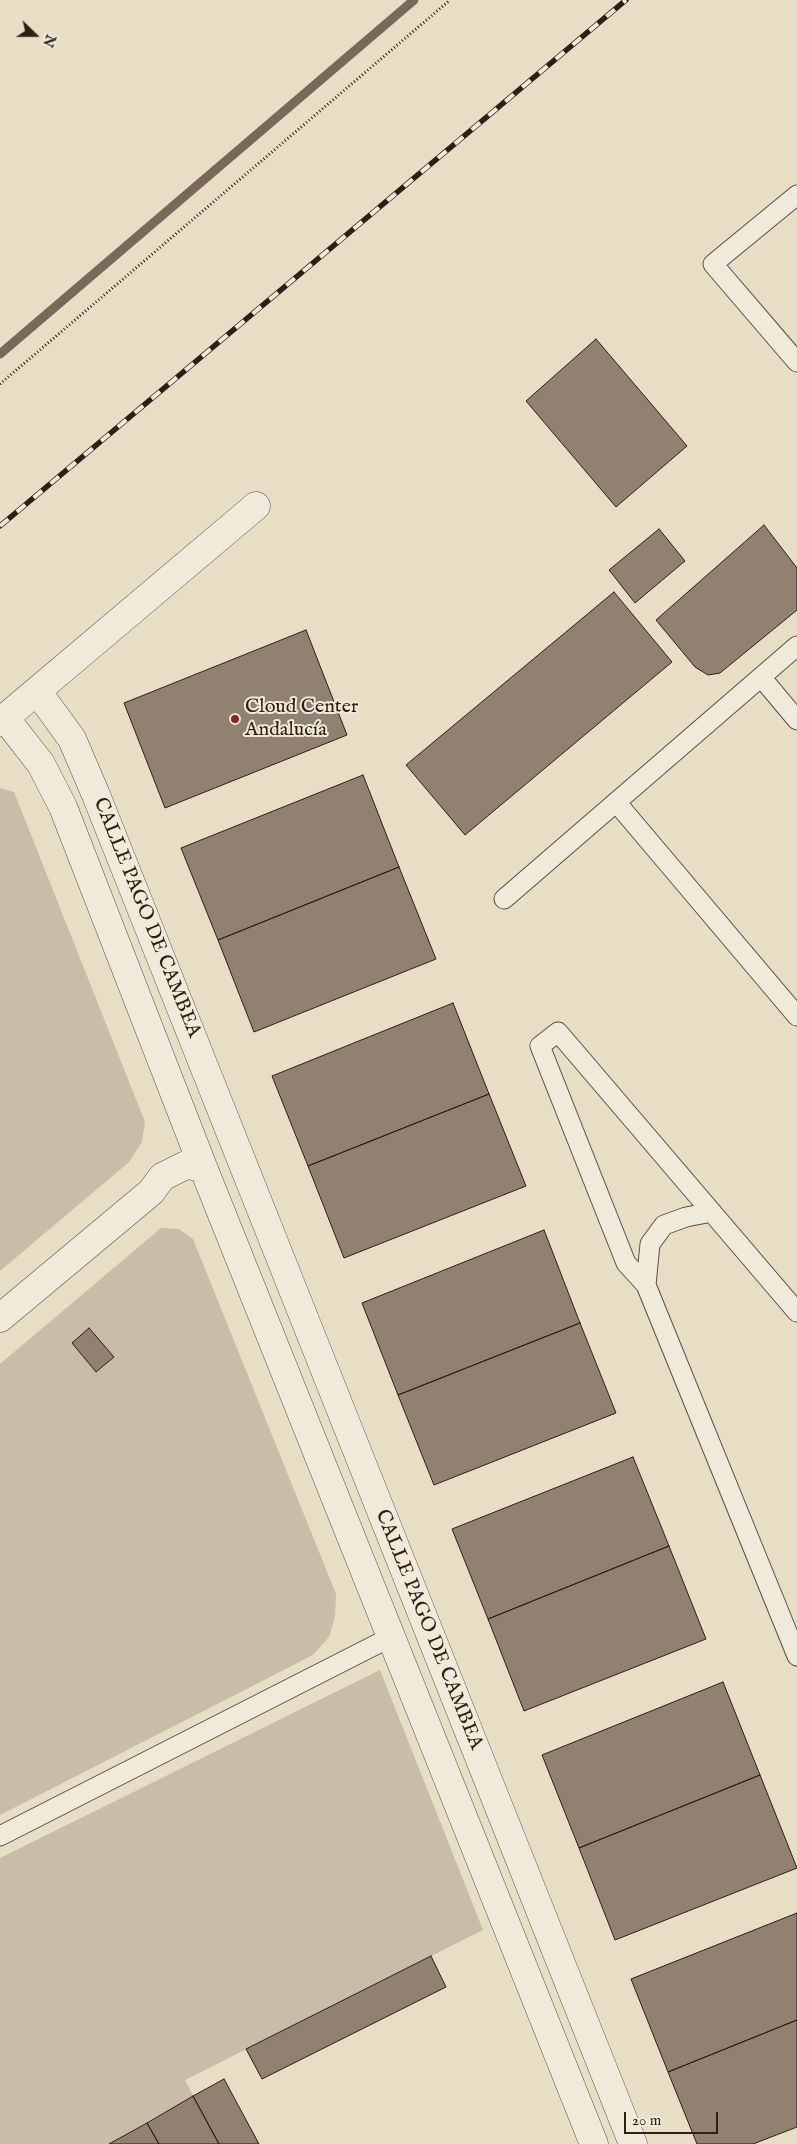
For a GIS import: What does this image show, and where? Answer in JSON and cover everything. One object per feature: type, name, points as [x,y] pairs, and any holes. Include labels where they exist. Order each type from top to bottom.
[{"type":"street","points":[[3,720],[256,506]]},
{"type":"street","name":"CALLE PAGO DE CAMBEA","points":[[37,691],[72,739],[96,795],[633,2144]]},
{"type":"street","name":"CALLE PAGO DE CAMBEA","points":[[3,720],[41,764],[63,807],[203,1167],[589,2132],[618,2107]]},
{"type":"street","points":[[0,1318],[151,1192],[162,1177],[186,1165],[203,1167],[239,1152]]},
{"type":"lane","points":[[797,195],[712,264],[797,362]]},
{"type":"lane","points":[[504,899],[797,646]]},
{"type":"lane","points":[[761,677],[797,720]]},
{"type":"lane","points":[[616,802],[797,1016]]},
{"type":"lane","points":[[797,1312],[558,1032],[540,1046],[626,1263],[646,1285],[797,1656]]},
{"type":"lane","points":[[646,1285],[650,1244],[664,1225],[686,1216],[712,1212]]},
{"type":"lane","points":[[0,1836],[391,1637]]},
{"type":"path","points":[[0,384],[450,0]]},
{"type":"shaded area","points":[[0,788],[14,792],[145,1122],[142,1142],[129,1162],[0,1271]]},
{"type":"shaded area","points":[[161,1228],[179,1229],[193,1239],[336,1594],[335,1617],[329,1637],[313,1655],[0,1815],[0,1364]]},
{"type":"shaded area","points":[[380,1670],[483,1930],[185,2080],[193,2096],[109,2144],[0,2144],[0,1858]]},
{"type":"building","points":[[596,339],[687,446],[616,507],[526,401]]},
{"type":"building","points":[[764,525],[797,568],[797,610],[720,673],[708,675],[695,667],[656,620]]},
{"type":"building","points":[[659,529],[685,561],[635,603],[609,570]]},
{"type":"building","points":[[614,592],[672,662],[465,835],[406,765]]},
{"type":"building","name":"Cloud Center Andalucía","points":[[306,630],[347,735],[165,808],[124,703]]},
{"type":"building","points":[[363,775],[399,867],[218,940],[181,848]]},
{"type":"building","points":[[399,867],[436,959],[254,1032],[218,940]]},
{"type":"building","points":[[453,1003],[489,1094],[308,1166],[272,1076]]},
{"type":"building","points":[[489,1094],[526,1186],[344,1258],[308,1166]]},
{"type":"building","points":[[544,1230],[580,1323],[398,1395],[362,1303]]},
{"type":"building","points":[[580,1323],[616,1413],[434,1485],[398,1395]]},
{"type":"building","points":[[89,1328],[114,1357],[96,1372],[72,1343]]},
{"type":"building","points":[[633,1457],[669,1546],[488,1619],[452,1529]]},
{"type":"building","points":[[669,1546],[706,1639],[524,1711],[488,1619]]},
{"type":"building","points":[[723,1682],[760,1775],[579,1848],[542,1755]]},
{"type":"building","points":[[760,1775],[797,1868],[615,1940],[579,1848]]},
{"type":"building","points":[[797,1913],[797,2020],[668,2072],[631,1979]]},
{"type":"building","points":[[431,1956],[446,1987],[262,2079],[246,2049]]},
{"type":"building","points":[[797,2020],[797,2127],[753,2144],[697,2144],[668,2072]]},
{"type":"building","points":[[224,2079],[259,2144],[219,2144],[193,2096]]},
{"type":"building","points":[[193,2096],[219,2144],[159,2144],[147,2123]]},
{"type":"building","points":[[147,2123],[159,2144],[109,2144]]},
{"type":"waterway","points":[[0,354],[414,0]]},
{"type":"railway","points":[[0,526],[626,0]]},
{"type":"place","name":"Cloud Center Andalucía","points":[[235,719]]}]
